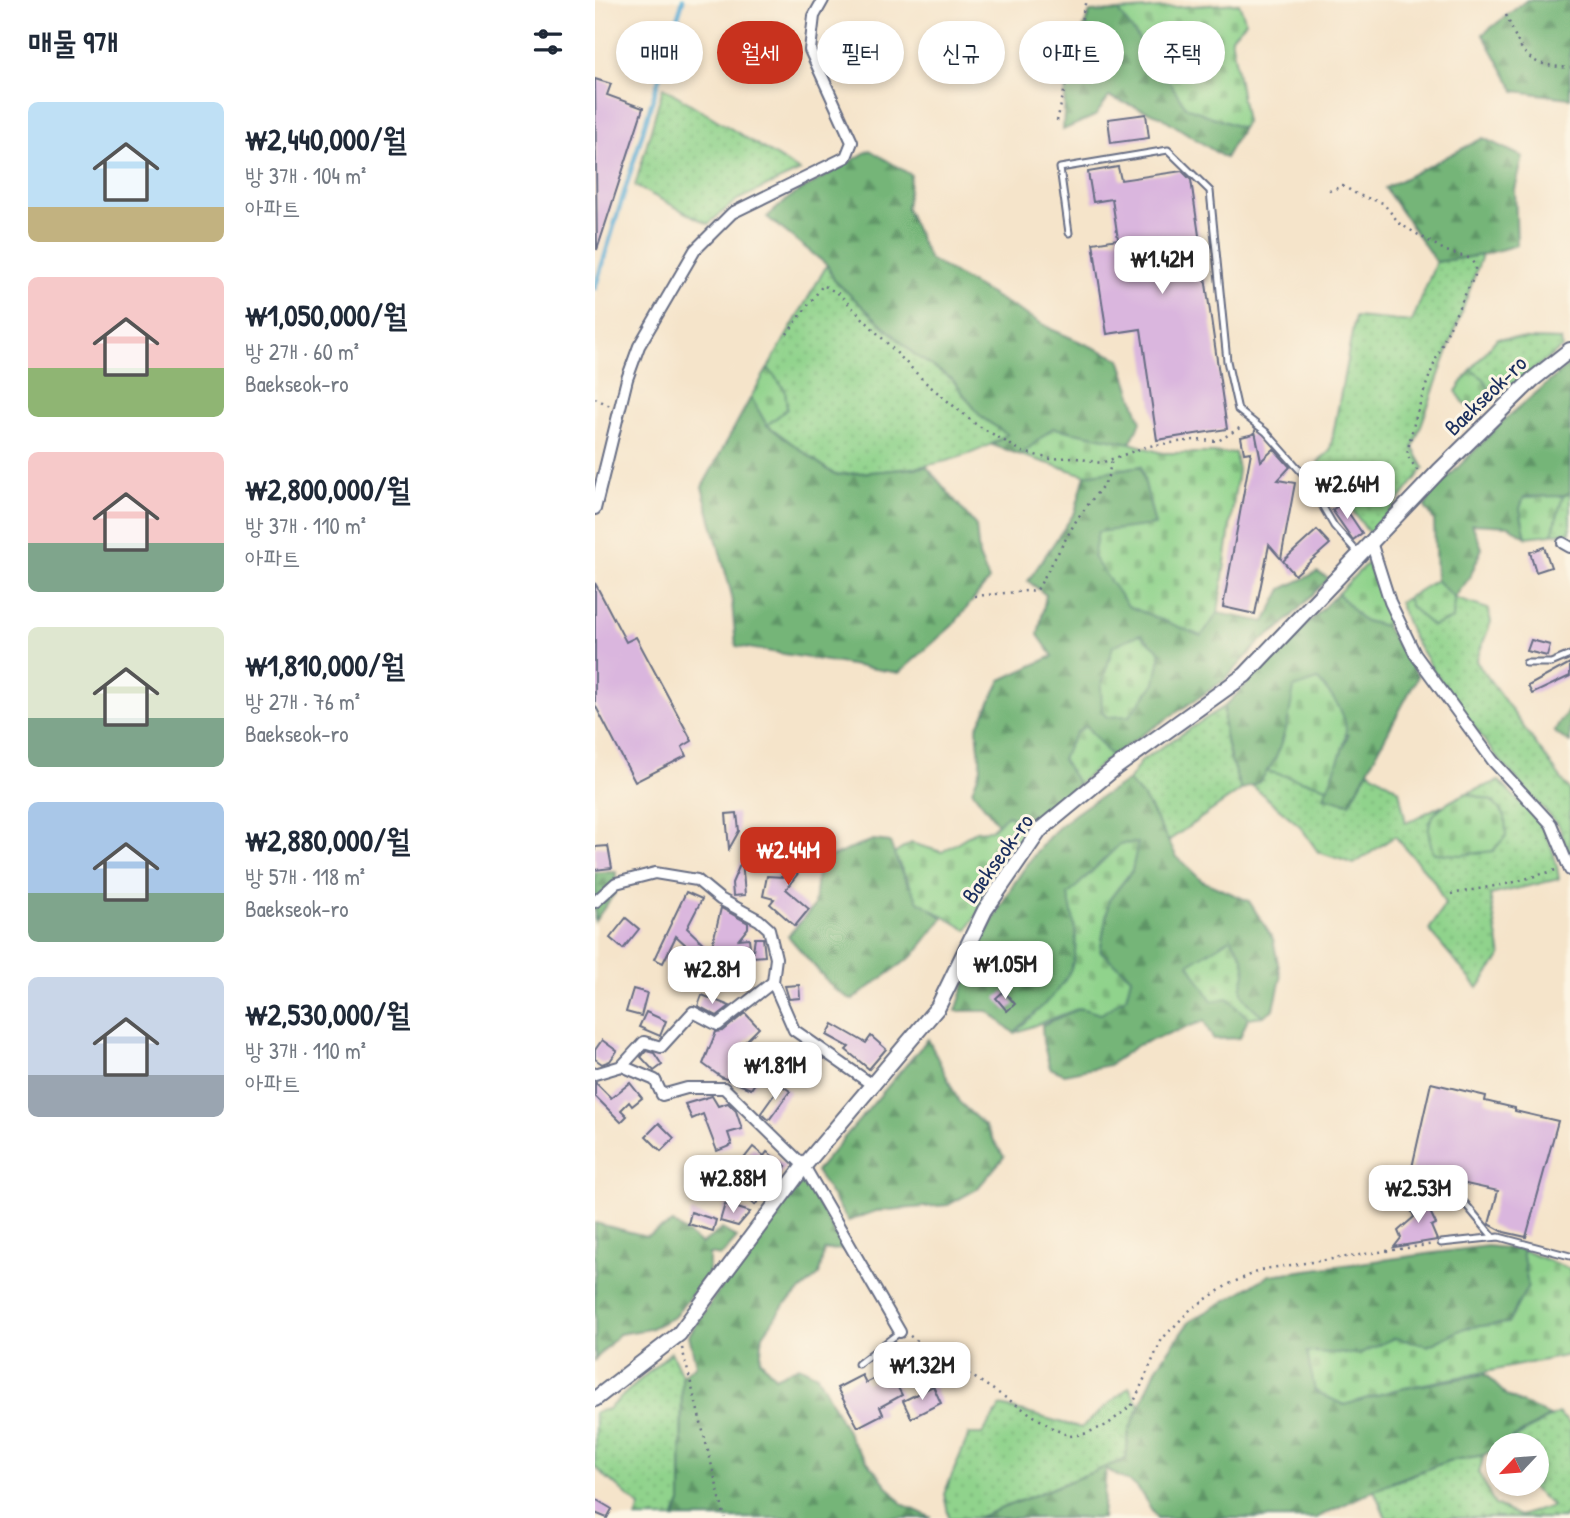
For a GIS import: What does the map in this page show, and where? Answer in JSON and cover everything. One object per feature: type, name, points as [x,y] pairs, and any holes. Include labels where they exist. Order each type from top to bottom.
[{"type":"street","points":[[595,509],[619,411],[639,346],[695,250],[732,213],[846,157],[852,142],[810,50],[814,16],[823,0]]},
{"type":"street","name":"Baekseok-ro","points":[[595,1399],[679,1334],[804,1166],[938,1007],[985,910],[1040,830],[1115,768],[1244,675],[1361,557],[1428,483],[1532,380],[1570,350]]},
{"type":"street","points":[[1372,545],[1390,602],[1415,654],[1493,761],[1551,824],[1565,870]]},
{"type":"street","points":[[595,902],[616,883],[655,873],[697,880],[720,899],[759,920],[769,929],[776,958],[773,982],[795,1030],[874,1086]]},
{"type":"street","points":[[595,1074],[622,1066],[644,1042],[661,1047],[693,1012],[719,1025],[773,982]]},
{"type":"street","points":[[622,1066],[655,1080],[662,1095],[687,1088],[724,1088],[804,1166],[900,1332]]},
{"type":"lane","points":[[1069,233],[1060,168],[1168,150],[1210,191],[1227,361],[1238,410],[1266,432],[1305,476],[1334,526],[1361,557]]},
{"type":"lane","points":[[1526,663],[1551,663],[1570,655]]},
{"type":"lane","points":[[1458,1195],[1493,1237]]},
{"type":"lane","points":[[1441,1243],[1493,1237],[1570,1256]]},
{"type":"lane","points":[[858,1364],[900,1332]]},
{"type":"path","points":[[1057,121],[1086,0]]},
{"type":"path","points":[[1506,15],[1522,51],[1539,65],[1570,68]]},
{"type":"path","points":[[1329,191],[1343,186],[1358,195],[1383,203],[1400,224],[1446,251],[1469,258],[1475,265],[1475,275],[1439,357],[1410,436],[1407,455],[1428,483]]},
{"type":"path","points":[[787,334],[823,285],[839,294],[925,382],[974,423],[1023,452],[1051,458],[1072,457],[1101,463],[1147,446],[1195,440],[1218,441],[1252,421]]},
{"type":"path","points":[[595,397],[619,411]]},
{"type":"path","points":[[975,596],[1037,590],[1077,519],[1107,480],[1111,460]]},
{"type":"path","points":[[1451,894],[1511,883],[1549,870],[1565,870]]},
{"type":"path","points":[[900,1332],[915,1338],[1054,1429],[1070,1436],[1084,1434],[1107,1425],[1133,1404],[1162,1339],[1191,1309],[1229,1284],[1264,1269],[1441,1243]]},
{"type":"path","points":[[679,1334],[725,1518]]},
{"type":"green space","points":[[1527,0],[1570,0],[1570,98],[1515,91],[1483,34]]},
{"type":"green space","points":[[1239,3],[1246,22],[1231,37],[1246,122],[1242,128],[1186,107],[1171,84],[1225,84],[1225,21],[1138,21],[1138,38],[1118,11]]},
{"type":"green space","points":[[1118,11],[1138,38],[1138,84],[1171,84],[1186,107],[1242,128],[1225,158],[1160,116],[1109,97],[1095,116],[1063,130],[1066,84],[1124,84],[1124,21],[1086,21],[1090,12]]},
{"type":"green space","points":[[663,87],[800,171],[737,200],[708,224],[635,186]]},
{"type":"green space","points":[[1483,138],[1523,157],[1515,190],[1517,245],[1482,255],[1436,262],[1385,188]]},
{"type":"green space","points":[[870,150],[911,175],[906,208],[929,259],[1053,330],[1120,359],[1141,422],[1130,443],[1053,428],[1021,455],[992,445],[1007,434],[981,417],[952,379],[915,355],[834,280],[827,265],[767,217],[790,197]]},
{"type":"green space","points":[[1482,255],[1413,448],[1424,468],[1371,536],[1318,462],[1330,451],[1355,317],[1412,322],[1436,262]]},
{"type":"green space","points":[[827,265],[834,280],[915,355],[952,379],[981,417],[1008,434],[968,454],[925,466],[835,475],[767,425],[787,409],[785,390],[768,368]]},
{"type":"green space","points":[[1497,338],[1561,340],[1562,348],[1494,399],[1484,379],[1471,370]]},
{"type":"green space","points":[[1570,364],[1570,493],[1563,496],[1524,497],[1520,509],[1526,537],[1509,526],[1472,524],[1482,548],[1470,577],[1454,598],[1436,580],[1434,520],[1425,507],[1431,495],[1502,422]]},
{"type":"green space","points":[[768,368],[785,390],[787,409],[767,425],[751,397]]},
{"type":"green space","points":[[1471,370],[1484,379],[1494,399],[1483,408],[1466,406],[1456,391]]},
{"type":"green space","points":[[751,397],[767,425],[835,475],[927,467],[976,526],[979,556],[989,580],[953,625],[899,673],[736,646],[731,592],[702,487]]},
{"type":"green space","points":[[1053,428],[1130,443],[1162,453],[1235,453],[1238,470],[1218,613],[1201,636],[1128,606],[1093,557],[1098,532],[1155,525],[1141,466],[1085,475],[1021,455]]},
{"type":"green space","points":[[1141,466],[1155,525],[1098,532],[1128,606],[1201,635],[1218,613],[1265,622],[1282,589],[1317,572],[1329,578],[1282,626],[1260,642],[1225,680],[1111,756],[1086,726],[1076,733],[1062,759],[1078,784],[1033,828],[1008,815],[998,824],[972,790],[981,768],[977,728],[1001,680],[1053,656],[1038,635],[1046,595],[1028,581],[1075,512],[1085,475]]},
{"type":"green space","points":[[1570,493],[1570,532],[1552,534],[1563,496]]},
{"type":"green space","points":[[1563,496],[1552,534],[1526,537],[1520,509],[1524,497]]},
{"type":"green space","points":[[1367,563],[1390,619],[1385,626],[1362,620],[1338,593]]},
{"type":"green space","points":[[1436,580],[1454,598],[1453,619],[1432,626],[1411,607],[1407,598]]},
{"type":"green space","points":[[1338,593],[1362,620],[1385,626],[1418,676],[1350,803],[1324,797],[1348,735],[1286,728],[1275,762],[1259,782],[1241,790],[1225,738],[1225,706]]},
{"type":"green space","points":[[1407,598],[1411,607],[1453,619],[1454,598],[1488,609],[1491,622],[1476,661],[1570,791],[1570,856],[1559,826],[1494,754],[1432,668],[1412,636],[1399,602]]},
{"type":"green space","points":[[1140,634],[1161,652],[1155,683],[1129,716],[1107,717],[1102,712],[1101,687],[1113,646]]},
{"type":"green space","points":[[1318,680],[1340,709],[1346,731],[1341,754],[1328,787],[1267,771],[1282,742],[1294,688]]},
{"type":"green space","points":[[1225,706],[1225,738],[1241,790],[1168,841],[1144,798],[1128,781],[1142,760]]},
{"type":"green space","points":[[1570,707],[1570,743],[1554,732]]},
{"type":"green space","points":[[1086,726],[1111,756],[1078,784],[1062,759],[1076,733]]},
{"type":"green space","points":[[1368,770],[1399,790],[1406,823],[1442,805],[1429,822],[1492,801],[1467,793],[1499,781],[1531,814],[1546,835],[1559,879],[1490,895],[1501,956],[1478,988],[1429,930],[1445,904],[1434,881],[1395,836],[1354,864],[1318,852],[1300,826],[1250,784],[1259,782],[1267,771],[1328,787],[1324,797],[1350,803]]},
{"type":"green space","points":[[1128,781],[1144,798],[1177,857],[1202,881],[1249,901],[1273,939],[1281,978],[1274,1009],[1263,1016],[1244,998],[1244,967],[1241,955],[1231,938],[1228,998],[1248,1018],[1240,1038],[1213,1039],[1204,1021],[1138,1045],[1109,1065],[1064,1074],[1050,1068],[1043,1042],[1042,1025],[1080,1008],[1101,1014],[1126,997],[1131,977],[1100,952],[1109,900],[1132,871],[1137,843],[1120,844],[1068,895],[1076,942],[1074,959],[1059,988],[1014,1033],[988,1011],[956,1011],[972,965],[993,919],[1033,856],[1049,837],[1076,813]]},
{"type":"green space","points":[[1467,793],[1492,801],[1505,816],[1506,836],[1493,851],[1461,855],[1434,853],[1430,841],[1430,822],[1439,809]]},
{"type":"green space","points":[[1008,815],[1033,828],[967,930],[918,901],[894,854],[911,843],[942,852],[976,831],[991,830]]},
{"type":"green space","points":[[873,840],[890,842],[909,886],[943,918],[914,955],[852,1000],[834,989],[788,936],[814,906],[818,862]]},
{"type":"green space","points":[[1138,843],[1132,870],[1109,900],[1100,951],[1131,977],[1126,997],[1101,1014],[1080,1008],[1014,1033],[1059,988],[1074,959],[1076,942],[1068,895],[1120,844]]},
{"type":"green space","points":[[595,872],[616,872],[615,893],[595,921]]},
{"type":"green space","points":[[1231,938],[1242,955],[1245,967],[1242,986],[1244,998],[1263,1016],[1248,1018],[1228,998],[1212,1001],[1189,964]]},
{"type":"green space","points":[[928,1039],[959,1102],[985,1126],[1004,1157],[977,1189],[948,1205],[876,1211],[848,1221],[816,1171]]},
{"type":"green space","points":[[804,1180],[844,1249],[824,1250],[819,1275],[784,1305],[763,1335],[760,1360],[775,1377],[799,1366],[817,1375],[854,1445],[902,1504],[932,1518],[674,1518],[681,1503],[682,1375],[696,1365],[689,1335],[760,1230]]},
{"type":"green space","points":[[595,1223],[646,1236],[673,1223],[701,1244],[722,1229],[737,1238],[721,1256],[709,1254],[709,1272],[674,1317],[649,1329],[619,1334],[595,1360]]},
{"type":"green space","points":[[1487,1246],[1522,1250],[1528,1286],[1508,1323],[1465,1328],[1428,1346],[1395,1338],[1359,1354],[1307,1353],[1344,1405],[1394,1390],[1485,1374],[1507,1396],[1550,1416],[1521,1433],[1486,1433],[1484,1455],[1448,1461],[1387,1484],[1316,1518],[1157,1518],[1137,1487],[1106,1469],[1102,1518],[977,1518],[1126,1459],[1129,1431],[1157,1367],[1189,1322],[1270,1275]]},
{"type":"green space","points":[[1522,1250],[1570,1269],[1570,1355],[1394,1390],[1344,1405],[1315,1391],[1307,1352],[1359,1354],[1395,1338],[1428,1346],[1465,1328],[1508,1323],[1528,1286]]},
{"type":"green space","points":[[671,1352],[682,1375],[681,1503],[674,1518],[636,1518],[640,1507],[595,1467],[595,1412],[608,1409]]},
{"type":"green space","points":[[1129,1387],[1140,1406],[1129,1431],[1126,1459],[977,1518],[949,1518],[944,1494],[969,1434],[982,1434],[1001,1406],[1081,1428]]},
{"type":"green space","points":[[1558,1413],[1570,1424],[1570,1510],[1563,1518],[1386,1518],[1374,1490],[1448,1461],[1484,1455],[1479,1473],[1486,1487],[1486,1496],[1490,1496],[1495,1505],[1519,1516],[1553,1506],[1541,1496],[1549,1496],[1549,1433],[1523,1433]]},
{"type":"building","points":[[595,79],[611,84],[607,95],[643,108],[597,250]]},
{"type":"building","points":[[1146,114],[1149,138],[1111,143],[1108,119]]},
{"type":"building","points":[[1118,167],[1121,180],[1182,171],[1191,180],[1227,429],[1157,440],[1141,329],[1107,334],[1093,243],[1118,239],[1112,199],[1093,202],[1088,172]]},
{"type":"building","points":[[1255,431],[1261,461],[1274,449],[1290,467],[1278,480],[1295,483],[1281,559],[1269,545],[1255,614],[1223,607],[1251,452],[1244,453],[1241,437],[1254,434]]},
{"type":"building","points":[[1342,503],[1362,533],[1353,540],[1332,510]]},
{"type":"building","points":[[1317,530],[1330,544],[1295,575],[1283,561]]},
{"type":"building","points":[[1544,547],[1551,567],[1536,572],[1530,552]]},
{"type":"building","points":[[595,583],[626,642],[636,637],[692,741],[682,747],[686,756],[635,782],[595,705]]},
{"type":"building","points":[[1531,640],[1550,645],[1547,656],[1527,651]]},
{"type":"building","points":[[1570,663],[1570,676],[1532,694],[1528,686]]},
{"type":"building","points":[[737,813],[739,831],[729,849],[726,814]]},
{"type":"building","points":[[792,844],[810,849],[803,872],[800,871],[786,889],[809,909],[795,926],[770,904],[774,899],[763,896],[767,876],[783,877]]},
{"type":"building","points":[[608,846],[612,868],[595,870],[595,847]]},
{"type":"building","points":[[742,860],[745,895],[733,896],[732,883]]},
{"type":"building","points":[[686,892],[702,899],[687,928],[707,947],[698,956],[676,936],[663,963],[654,959]]},
{"type":"building","points":[[721,908],[748,923],[748,928],[739,939],[749,938],[751,957],[743,957],[739,965],[711,950]]},
{"type":"building","points":[[626,918],[639,929],[623,949],[610,938]]},
{"type":"building","points":[[755,938],[763,938],[765,956],[752,957]]},
{"type":"building","points":[[799,985],[800,998],[789,999],[785,986]]},
{"type":"building","points":[[633,989],[647,993],[641,1016],[626,1012]]},
{"type":"building","points":[[1004,991],[1015,1004],[1007,1011],[996,998]]},
{"type":"building","points":[[702,995],[730,1006],[717,1016],[698,1006]]},
{"type":"building","points":[[646,1012],[666,1021],[660,1036],[639,1027]]},
{"type":"building","points":[[745,1013],[759,1028],[743,1044],[769,1063],[751,1089],[721,1077],[703,1064],[716,1032],[723,1031]]},
{"type":"building","points":[[833,1024],[866,1043],[871,1036],[886,1049],[869,1069],[846,1050],[849,1047],[827,1035]]},
{"type":"building","points":[[602,1040],[617,1051],[610,1061],[602,1064],[595,1059],[595,1050]]},
{"type":"building","points":[[646,1051],[654,1053],[662,1065],[654,1071],[641,1057]]},
{"type":"building","points":[[595,1082],[611,1098],[630,1083],[642,1098],[632,1106],[629,1102],[621,1110],[627,1116],[621,1122],[595,1096]]},
{"type":"building","points":[[1431,1083],[1486,1096],[1485,1101],[1558,1121],[1526,1237],[1504,1232],[1489,1224],[1498,1191],[1411,1172]]},
{"type":"building","points":[[781,1085],[790,1091],[769,1120],[761,1113]]},
{"type":"building","points":[[712,1096],[718,1106],[728,1103],[736,1111],[742,1129],[728,1133],[732,1145],[717,1151],[703,1114],[692,1119],[685,1104]]},
{"type":"building","points":[[659,1123],[674,1138],[661,1151],[646,1136]]},
{"type":"building","points":[[753,1147],[764,1156],[767,1152],[786,1166],[755,1205],[737,1189],[749,1175],[738,1166]]},
{"type":"building","points":[[1423,1197],[1436,1224],[1431,1226],[1437,1240],[1394,1247],[1401,1238],[1398,1231],[1414,1217],[1408,1202]]},
{"type":"building","points":[[725,1204],[750,1212],[738,1226],[720,1221]]},
{"type":"building","points":[[691,1212],[716,1220],[713,1231],[688,1224]]},
{"type":"building","points":[[933,1356],[941,1373],[921,1383],[913,1366]]},
{"type":"building","points":[[889,1371],[902,1395],[880,1407],[883,1414],[858,1427],[837,1388],[862,1375],[866,1383]]},
{"type":"building","points":[[933,1386],[941,1403],[911,1418],[903,1401]]},
{"type":"building","points":[[595,1499],[612,1509],[607,1518],[595,1513]]},
{"type":"waterway","points":[[595,288],[683,0]]}]
